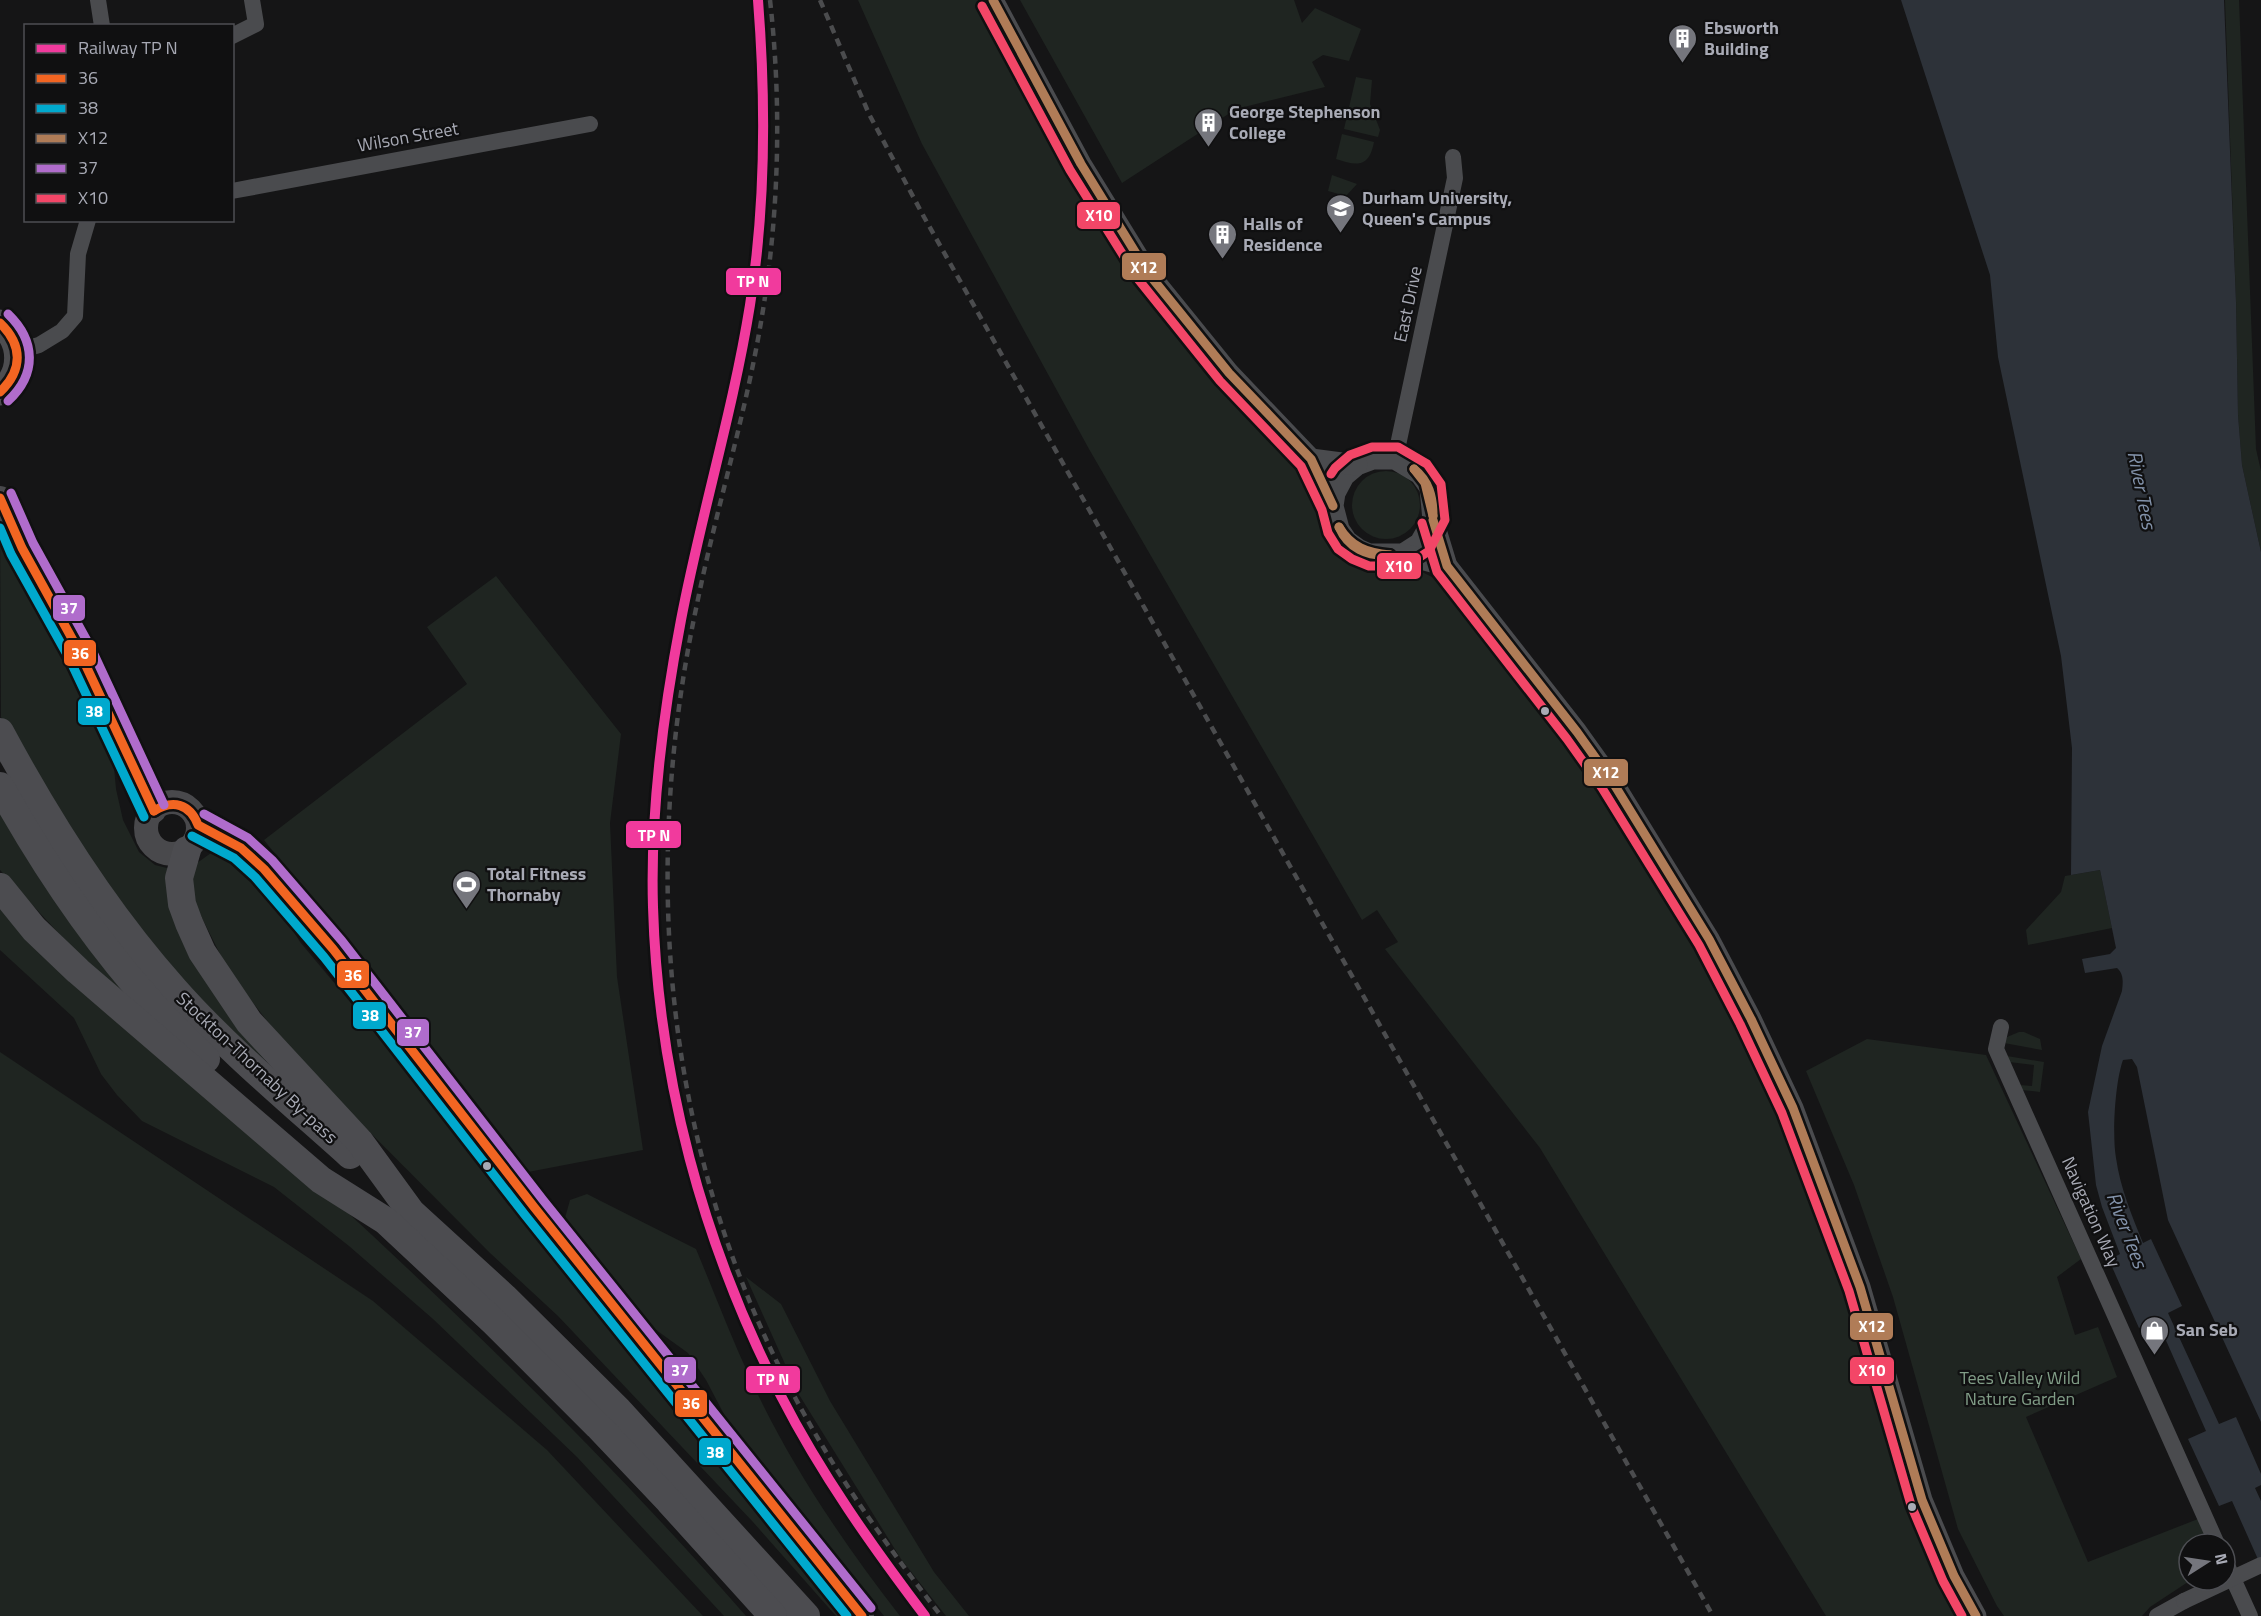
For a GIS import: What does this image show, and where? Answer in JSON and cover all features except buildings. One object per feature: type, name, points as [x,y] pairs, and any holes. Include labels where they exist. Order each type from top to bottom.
[{"type":"highway","name":"Stockton-Thornaby By-pass","points":[[0,732],[30,787],[69,850],[123,928],[174,989],[398,1216]]},
{"type":"highway","name":"Stockton-Thornaby By-pass","points":[[0,786],[84,919],[139,987],[189,1043],[398,1216]]},
{"type":"highway","points":[[192,838],[179,878],[182,904],[202,952],[249,1022],[360,1142],[398,1216],[495,1323],[598,1425],[773,1616]]},
{"type":"highway","points":[[0,886],[34,929],[78,971],[321,1180],[398,1216],[504,1297],[618,1410],[806,1616]]},
{"type":"highway","points":[[741,1580],[764,1616]]},
{"type":"main road","points":[[0,323],[14,339],[18,351],[18,364],[14,377],[0,392]]},
{"type":"main road","points":[[0,498],[22,548],[80,653],[144,794],[154,810]]},
{"type":"main road","points":[[167,803],[183,805],[194,815],[192,838],[171,854],[155,848],[150,842],[146,825],[154,810],[167,803]]},
{"type":"main road","points":[[192,838],[241,848],[264,869],[333,949],[534,1207],[862,1616]]},
{"type":"street","points":[[98,0],[102,24]]},
{"type":"street","points":[[234,35],[256,24],[252,0]]},
{"type":"street","points":[[993,0],[1081,164],[1148,273],[1229,373],[1311,459],[1333,506],[1339,529],[1347,541],[1369,554],[1403,554],[1447,566]]},
{"type":"street","name":"Wilson Street","points":[[234,191],[590,124]]},
{"type":"street","name":"East Drive","points":[[1395,459],[1455,178],[1453,157]]},
{"type":"street","points":[[18,351],[39,345],[63,331],[75,316],[78,254],[87,222]]},
{"type":"street","points":[[1311,459],[1357,465]]},
{"type":"street","points":[[1333,506],[1335,493],[1344,476],[1357,465],[1373,459],[1395,459],[1420,474],[1430,488],[1433,520],[1447,566],[1577,732],[1612,781],[1704,930],[1751,1019],[1793,1108],[1860,1287],[1922,1500],[1954,1576],[1976,1616]]},
{"type":"street","points":[[1403,554],[1420,543],[1433,520]]},
{"type":"street","name":"Navigation Way","points":[[2001,1027],[1996,1049],[2212,1532]]},
{"type":"street","points":[[2157,1616],[2261,1565]]},
{"type":"street","points":[[2237,1587],[2250,1616]]},
{"type":"green space","points":[[858,0],[978,0],[1119,249],[1175,327],[1316,487],[1343,550],[1359,562],[1380,567],[1404,567],[1420,571],[1436,579],[1501,653],[1590,766],[1646,852],[1707,958],[1761,1068],[1798,1153],[1840,1266],[1922,1543],[1959,1616],[1826,1616],[1540,1148],[1385,949],[1398,942],[1377,910],[1362,920],[1089,449],[922,144]]},
{"type":"green space","points":[[1020,0],[1294,0],[1302,23],[1315,8],[1361,29],[1349,61],[1323,55],[1312,62],[1325,87],[1236,109],[1122,183]]},
{"type":"green space","points":[[2225,0],[2239,0],[2256,449],[2261,471],[2261,552],[2242,465],[2238,415]]},
{"type":"green space","points":[[1356,77],[1372,80],[1370,104],[1380,130],[1378,137],[1344,129]]},
{"type":"green space","points":[[1342,134],[1374,142],[1369,157],[1365,161],[1356,164],[1336,159]]},
{"type":"green space","points":[[1332,175],[1357,184],[1346,196],[1328,191]]},
{"type":"green space","points":[[1386,471],[1399,474],[1410,481],[1417,492],[1420,505],[1417,518],[1410,529],[1399,536],[1386,539],[1373,536],[1362,529],[1355,518],[1352,505],[1355,492],[1362,481],[1373,474]]},
{"type":"green space","points":[[0,516],[55,620],[106,735],[123,820],[139,852],[155,865],[171,869],[251,1035],[270,1069],[183,984],[133,924],[30,771],[1,717]]},
{"type":"green space","name":"Total Fitness Thornaby","points":[[496,576],[621,734],[610,823],[617,977],[643,1150],[528,1172],[264,840],[467,684],[427,627]]},
{"type":"green space","points":[[0,808],[143,1007],[90,967],[0,870]]},
{"type":"green space","points":[[225,852],[240,860],[276,902],[300,942],[458,1131],[846,1616],[836,1616],[753,1522],[558,1316],[490,1253],[296,1058],[229,972],[192,898],[191,875],[197,863],[211,853]]},
{"type":"green space","points":[[2100,870],[2112,928],[2028,945],[2026,930],[2061,892],[2065,876]]},
{"type":"green space","points":[[0,899],[289,1158],[478,1336],[570,1427],[746,1616],[724,1616],[577,1457],[433,1319],[349,1246],[274,1187],[142,1121],[101,1074],[74,1018],[0,950]]},
{"type":"green space","points":[[2019,1032],[2040,1039],[2042,1050],[2004,1043],[2007,1037]]},
{"type":"green space","name":"Tees Valley Wild Nature Garden","points":[[1867,1039],[1986,1055],[2081,1259],[2057,1277],[2075,1335],[2098,1327],[2117,1377],[2026,1417],[2088,1562],[2198,1519],[2204,1532],[2177,1532],[2177,1589],[2150,1607],[2142,1616],[2004,1616],[1997,1606],[1958,1529],[1893,1297],[1854,1185],[1806,1071]]},
{"type":"green space","points":[[0,1052],[373,1301],[547,1450],[703,1616],[0,1616]]},
{"type":"green space","points":[[2007,1056],[2044,1062],[2040,1092],[2022,1090],[2020,1085],[2032,1086],[2034,1065],[2009,1062]]},
{"type":"green space","points":[[587,1194],[696,1249],[744,1364],[782,1442],[838,1532],[900,1616],[884,1616],[726,1418],[706,1380],[688,1353],[652,1327],[573,1230],[565,1218],[570,1200]]},
{"type":"green space","points":[[746,1277],[781,1304],[830,1401],[934,1572],[969,1616],[946,1616],[901,1559],[798,1393]]},
{"type":"water","name":"River Tees","points":[[1901,0],[2224,0],[2236,302],[2238,415],[2242,465],[2261,552],[2261,1422],[2168,1220],[2137,1067],[2132,1059],[2123,1060],[2120,1070],[2114,1136],[2120,1180],[2143,1243],[2151,1239],[2182,1306],[2168,1313],[2219,1424],[2236,1417],[2261,1474],[2261,1485],[2255,1488],[2261,1501],[2261,1566],[2232,1501],[2219,1506],[2188,1439],[2206,1431],[2157,1320],[2139,1328],[2109,1260],[2120,1254],[2096,1185],[2088,1112],[2102,1046],[2122,991],[2123,978],[2117,968],[2085,973],[2082,959],[2110,954],[2116,948],[2100,870],[2071,875],[2072,748],[2061,656],[1998,357],[1990,275]]},
{"type":"railway","points":[[770,0],[777,121],[772,242],[761,322],[747,393],[697,604],[679,708],[669,811],[668,915],[676,1018],[693,1120],[720,1220],[756,1317],[803,1412],[834,1466],[886,1542],[941,1616]]},
{"type":"railway","points":[[820,0],[869,114],[924,217],[1713,1616]]},
{"type":"transit line","points":[[758,0],[763,115],[759,229],[743,345],[681,620],[663,727],[656,799],[653,871],[657,971],[664,1034],[675,1097],[690,1159],[708,1220],[753,1339],[796,1425],[830,1481],[925,1616]]},
{"type":"transit line","name":"X12","points":[[993,0],[1081,164],[1148,273],[1229,373],[1311,459],[1333,506]]},
{"type":"transit line","name":"X10","points":[[982,6],[1070,170],[1138,279],[1220,381],[1301,466],[1322,510],[1328,533],[1338,549],[1352,559],[1369,566],[1406,566],[1429,551],[1445,520],[1441,484],[1427,464],[1398,447],[1372,447],[1350,455],[1331,474]]},
{"type":"transit line","name":"37","points":[[8,314],[24,335],[29,358],[24,380],[8,401]]},
{"type":"transit line","name":"36","points":[[0,323],[13,340],[17,358],[13,375],[0,392]]},
{"type":"transit line","name":"X12","points":[[1414,469],[1429,490],[1433,516]]},
{"type":"transit line","name":"X12","points":[[1414,469],[1425,483],[1433,516]]},
{"type":"transit line","name":"37","points":[[11,493],[33,543],[91,648],[164,805]]},
{"type":"transit line","name":"36","points":[[0,498],[22,548],[80,653],[154,811]]},
{"type":"transit line","name":"X12","points":[[1433,520],[1447,566],[1577,732],[1612,781],[1709,939],[1751,1019],[1793,1108],[1860,1287],[1922,1500],[1954,1576],[1976,1616]]},
{"type":"transit line","name":"X10","points":[[1422,523],[1437,572],[1567,739],[1602,788],[1699,945],[1740,1024],[1782,1113],[1849,1291],[1911,1505],[1943,1581],[1962,1616]]},
{"type":"transit line","name":"X12","points":[[1339,527],[1349,540],[1360,548],[1390,555]]},
{"type":"transit line","name":"X12","points":[[1339,527],[1348,541],[1359,550],[1366,553],[1390,555]]},
{"type":"transit line","name":"38","points":[[0,528],[11,554],[69,658],[144,817]]},
{"type":"transit line","name":"36","points":[[154,811],[168,805],[186,808],[198,825],[241,848],[264,869],[333,949],[534,1207],[862,1616]]},
{"type":"transit line","name":"37","points":[[204,814],[248,838],[272,860],[342,941],[543,1200],[871,1608]]},
{"type":"transit line","name":"38","points":[[192,836],[234,858],[255,877],[324,957],[525,1215],[847,1616]]},
{"type":"place","name":"Ebsworth Building","points":[[1683,64]]},
{"type":"place","name":"George Stephenson College","points":[[1208,148]]},
{"type":"place","name":"Durham University, Queen's Campus","points":[[1341,234]]},
{"type":"place","name":"Halls of Residence","points":[[1222,260]]},
{"type":"place","name":"Total Fitness Thornaby","points":[[466,910]]},
{"type":"place","name":"San Seb","points":[[2155,1356]]}]
